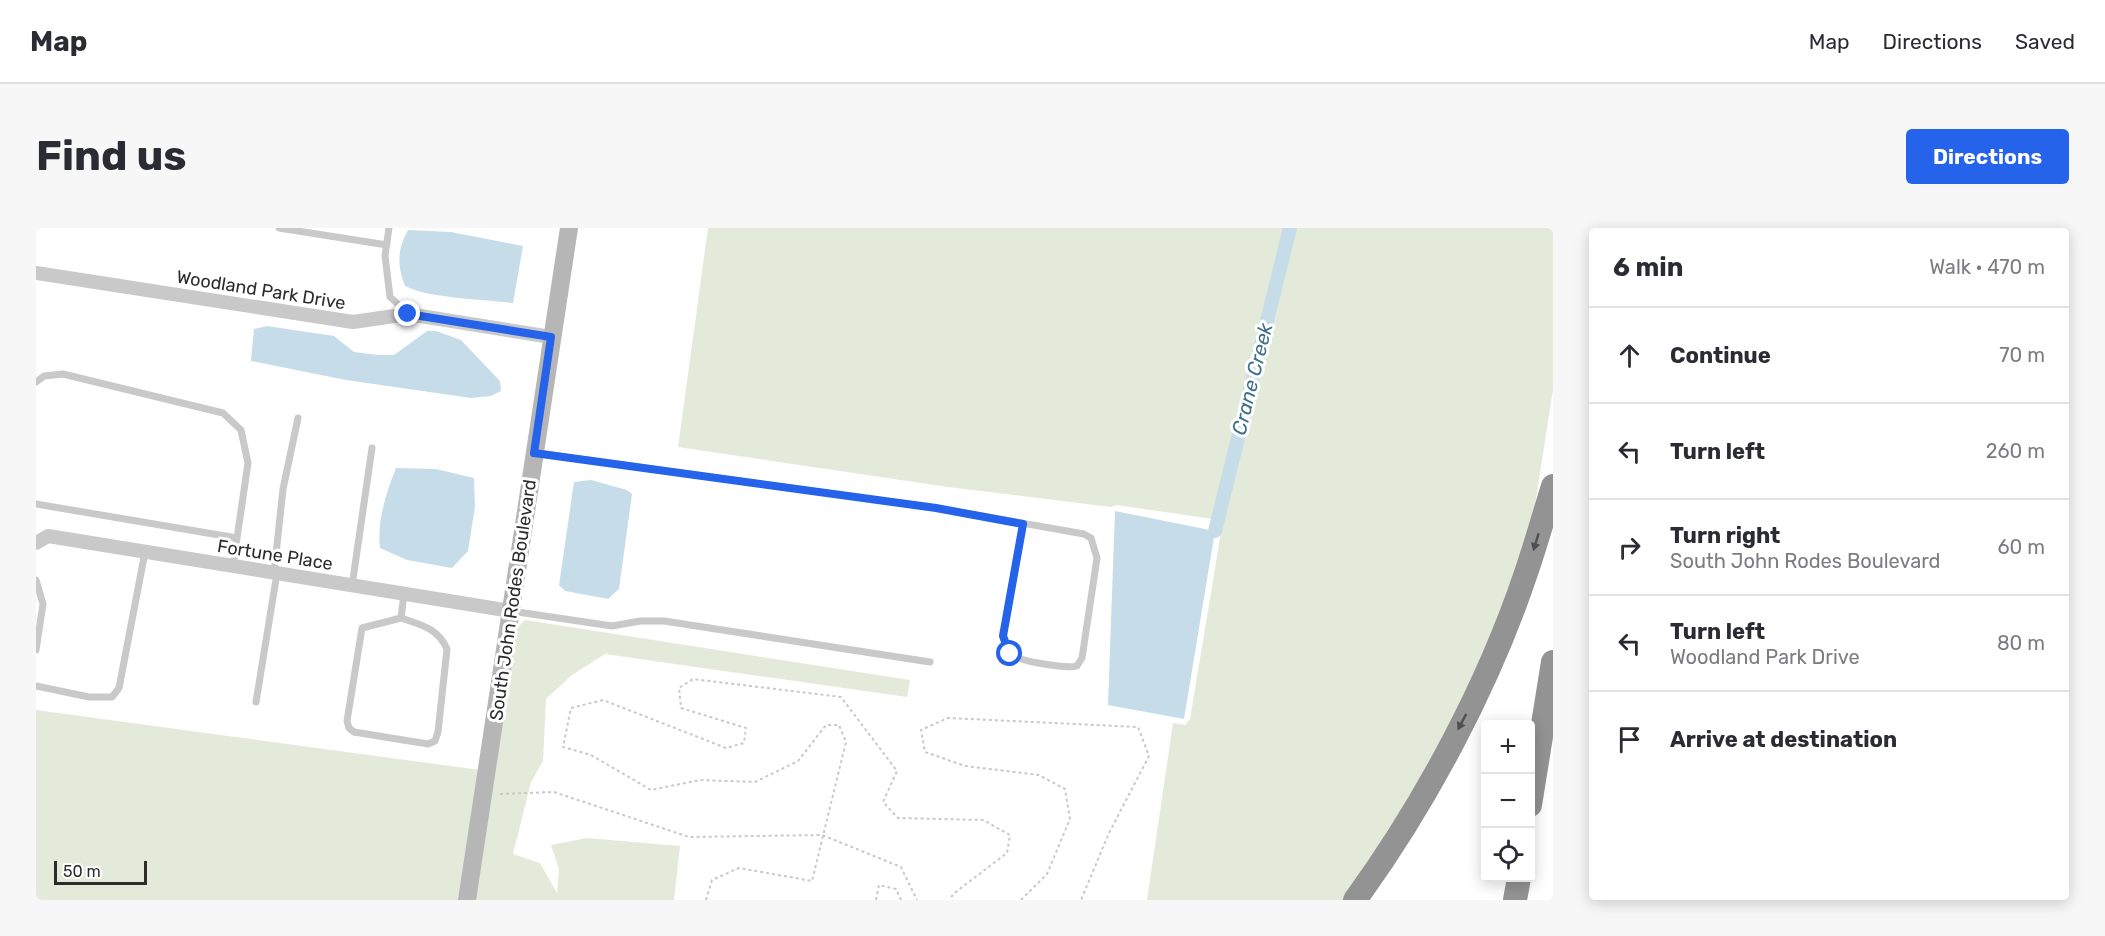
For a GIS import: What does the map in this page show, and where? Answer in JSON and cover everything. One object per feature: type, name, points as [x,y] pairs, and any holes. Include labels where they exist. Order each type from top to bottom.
[{"type":"highway","points":[[1355,900],[1421,799],[1477,692],[1526,574],[1553,486]]},
{"type":"highway","points":[[1535,774],[1553,662]]},
{"type":"highway","points":[[1515,900],[1518,882]]},
{"type":"main road","name":"South John Rodes Boulevard","points":[[467,900],[485,794],[551,337],[569,228]]},
{"type":"street","name":"Woodland Park Drive","points":[[36,273],[353,322],[408,314],[551,337]]},
{"type":"street","name":"Fortune Place","points":[[36,543],[48,536],[511,611]]},
{"type":"lane","points":[[279,228],[387,245]]},
{"type":"lane","points":[[389,228],[385,256],[390,297],[408,314]]},
{"type":"lane","points":[[36,382],[44,376],[63,374],[223,413],[241,430],[248,463],[233,566]]},
{"type":"lane","points":[[256,702],[275,573],[283,489],[297,418]]},
{"type":"lane","points":[[352,586],[372,448]]},
{"type":"lane","points":[[534,453],[936,508],[1084,534],[1091,538],[1095,545],[1097,558],[1082,658],[1077,666],[1021,659],[1010,654],[1005,646],[1003,636],[1023,524]]},
{"type":"lane","points":[[36,504],[237,538]]},
{"type":"lane","points":[[36,686],[89,697],[112,697],[119,688],[145,552]]},
{"type":"lane","points":[[36,580],[43,604],[36,650]]},
{"type":"lane","points":[[401,618],[404,594]]},
{"type":"lane","points":[[511,611],[612,626],[640,621],[664,621],[930,662]]},
{"type":"lane","points":[[401,618],[427,627],[441,636],[447,649],[438,732],[435,741],[428,744],[354,732],[349,728],[347,721],[362,628],[401,618]]},
{"type":"path","points":[[706,900],[712,880],[739,867],[812,881],[846,742],[839,725],[826,725],[798,761],[755,782],[700,780],[651,790],[591,755],[563,747],[571,708],[603,700],[726,748],[744,743],[746,728],[681,708],[679,688],[693,679],[841,698],[897,771],[883,802],[898,818],[983,820],[1010,835],[1007,853],[953,894],[950,900]]},
{"type":"path","points":[[1021,900],[1047,874],[1070,819],[1065,789],[1038,775],[965,766],[925,752],[921,730],[948,718],[1138,727],[1149,756],[1109,833],[1079,900]]},
{"type":"path","points":[[485,794],[554,792],[689,837],[822,835],[901,867],[917,900]]},
{"type":"path","points":[[876,900],[879,885],[896,889],[901,900]]},
{"type":"green space","points":[[708,228],[1553,228],[1553,390],[1529,543],[1472,689],[1358,884],[1343,900],[1147,900],[1173,723],[1185,725],[1190,719],[1221,532],[1219,527],[1213,524],[1213,519],[1116,505],[1111,507],[948,487],[678,447]]},
{"type":"green space","points":[[525,620],[910,680],[907,697],[605,654],[572,675],[546,699],[543,761],[531,782],[513,854],[540,863],[557,893],[559,869],[551,845],[587,838],[680,846],[674,900],[473,900],[515,630]]},
{"type":"green space","points":[[36,710],[480,770],[460,900],[36,900]]},
{"type":"water","points":[[408,230],[451,232],[523,246],[513,303],[429,294],[405,286],[399,258]]},
{"type":"water","points":[[267,326],[334,336],[354,352],[378,355],[394,355],[427,331],[436,331],[461,340],[500,381],[501,391],[491,396],[471,398],[346,380],[251,361],[254,329]]},
{"type":"water","points":[[396,468],[436,469],[474,478],[475,507],[468,551],[452,568],[407,560],[380,548],[383,507]]},
{"type":"water","points":[[591,480],[627,490],[632,494],[619,589],[608,599],[565,591],[559,585],[574,482]]},
{"type":"water","points":[[1115,511],[1215,531],[1184,719],[1108,705]]},
{"type":"waterway","name":"Crane Creek","points":[[1215,531],[1290,228]]},
{"type":"route","points":[[408,314],[551,337],[534,453],[936,508],[1023,524],[1003,636],[1010,654]]}]
